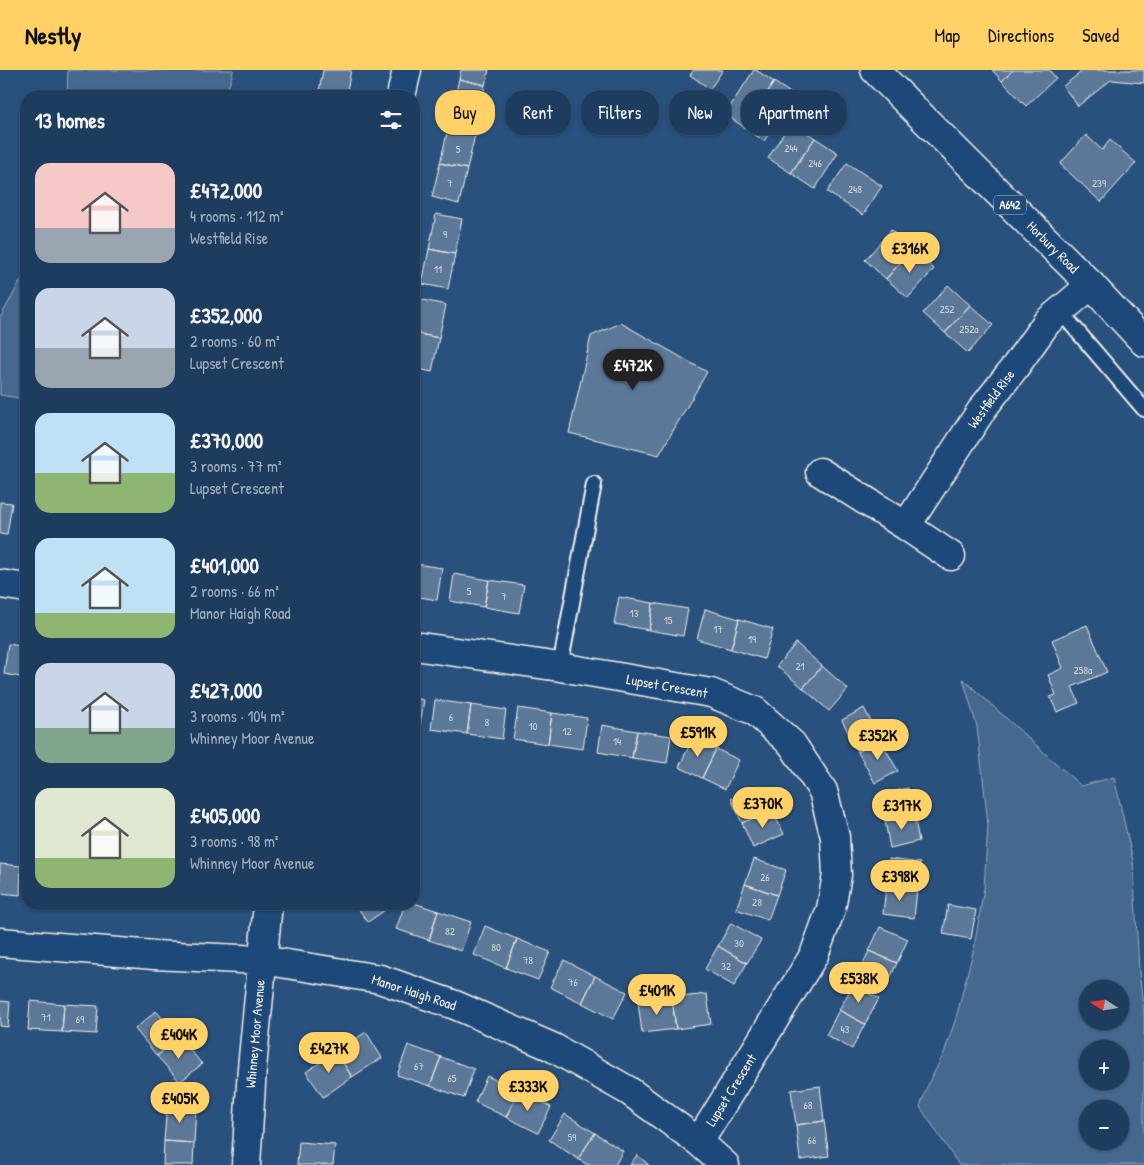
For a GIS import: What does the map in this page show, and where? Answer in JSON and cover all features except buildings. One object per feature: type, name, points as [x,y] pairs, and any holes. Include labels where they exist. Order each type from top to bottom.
[{"type":"main road","points":[[403,90],[408,70]]},
{"type":"main road","name":"Horbury Road","points":[[875,70],[1091,285],[1144,342]]},
{"type":"main road","name":"Westfield Rise","points":[[906,526],[983,408],[1016,367],[1047,322],[1091,285]]},
{"type":"main road","points":[[820,472],[951,556]]},
{"type":"main road","points":[[0,584],[20,587]]},
{"type":"main road","name":"Lupset Crescent","points":[[420,647],[560,667],[711,693],[755,711],[792,744],[823,791],[835,837],[837,875],[831,909],[814,955],[699,1142]]},
{"type":"main road","name":"Whinney Moor Avenue","points":[[246,1165],[252,1068],[267,910]]},
{"type":"main road","name":"Manor Haigh Road","points":[[0,942],[154,955],[262,960],[380,979],[455,1005],[552,1047],[629,1091],[699,1142],[725,1165]]},
{"type":"lane","points":[[1060,311],[1144,409]]},
{"type":"lane","points":[[560,667],[594,484]]},
{"type":"shaded area","points":[[68,70],[233,70],[228,90],[67,90]]},
{"type":"shaded area","points":[[20,282],[20,398],[0,395],[0,318]]},
{"type":"shaded area","points":[[963,679],[1081,786],[1114,777],[1133,861],[1139,972],[1144,1013],[1144,1165],[959,1165],[920,1107],[927,1087],[944,1053],[956,1018],[974,948],[984,888],[988,825],[977,727]]}]
